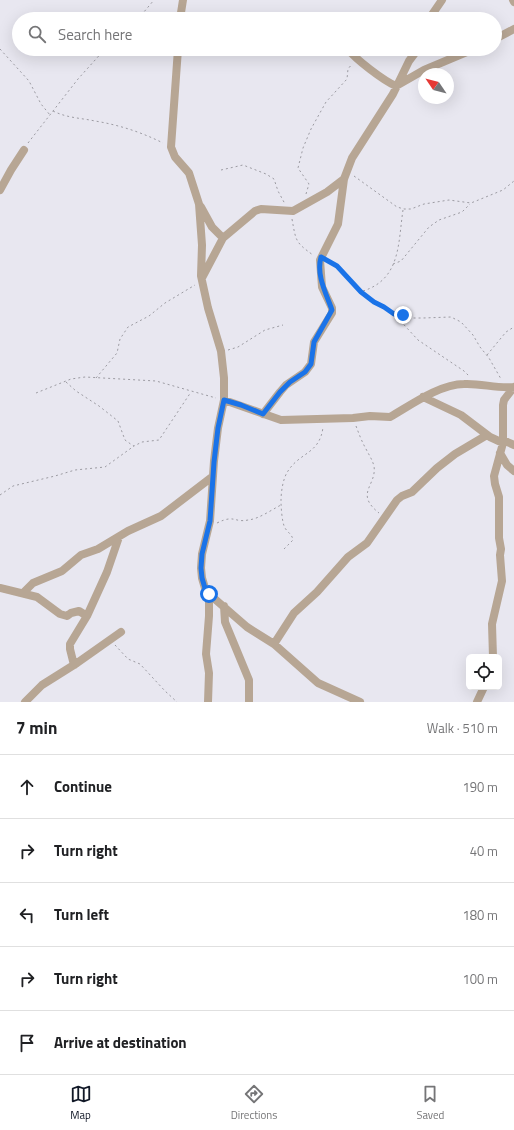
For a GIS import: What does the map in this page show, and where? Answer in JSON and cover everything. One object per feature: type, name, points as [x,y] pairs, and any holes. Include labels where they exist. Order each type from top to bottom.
[{"type":"street","points":[[181,12],[183,0]]},
{"type":"street","points":[[433,12],[442,0]]},
{"type":"street","points":[[502,35],[514,29]]},
{"type":"street","points":[[178,56],[171,147],[175,156],[188,170],[199,204],[212,227],[223,238]]},
{"type":"street","points":[[355,56],[390,84],[396,86],[424,70],[457,56]]},
{"type":"street","points":[[263,414],[280,392],[290,382],[305,372],[311,364],[314,342],[332,313],[322,287],[320,259],[338,224],[345,175],[352,158],[392,94],[413,56]]},
{"type":"street","points":[[0,190],[24,150]]},
{"type":"street","points":[[202,280],[223,238],[258,209],[291,211],[327,192],[345,175]]},
{"type":"street","points":[[199,204],[202,244],[202,280],[208,308],[221,351],[224,378],[224,400],[218,428],[212,477],[210,521],[202,554],[202,578],[207,595],[209,594],[247,627],[274,644],[318,683],[360,702]]},
{"type":"street","points":[[224,400],[281,420],[353,418],[370,416],[390,417],[423,397],[451,385],[476,384],[506,388],[514,387],[504,400],[503,441],[494,476],[499,497],[499,538],[502,549],[500,555],[502,581],[492,624],[493,654]]},
{"type":"street","points":[[423,397],[461,415],[487,435],[514,445]]},
{"type":"street","points":[[274,644],[294,613],[316,592],[348,557],[367,543],[397,500],[412,492],[443,463],[455,454],[487,435]]},
{"type":"street","points":[[500,453],[504,461],[514,471]]},
{"type":"street","points":[[23,593],[32,583],[62,570],[80,555],[98,549],[128,531],[161,516],[212,477]]},
{"type":"street","points":[[74,665],[70,644],[87,616],[107,572],[119,537]]},
{"type":"street","points":[[0,588],[37,597],[60,614],[67,616],[71,613],[79,611],[87,616]]},
{"type":"street","points":[[208,702],[209,673],[206,654],[209,594]]},
{"type":"street","points":[[224,606],[225,622],[249,680],[249,702]]},
{"type":"street","points":[[25,702],[42,685],[74,665],[121,632]]},
{"type":"street","points":[[477,702],[483,690]]},
{"type":"path","points":[[144,12],[154,0]]},
{"type":"path","points":[[0,49],[29,81],[41,104],[50,115]]},
{"type":"path","points":[[24,150],[82,74],[99,56]]},
{"type":"path","points":[[302,206],[309,184],[298,168],[303,148],[326,102],[347,79],[350,66],[358,59]]},
{"type":"path","points":[[53,111],[64,116],[122,127],[148,136],[171,147]]},
{"type":"path","points":[[222,170],[243,165],[266,174],[274,179],[278,191],[291,211],[296,241],[303,248],[320,259],[337,266],[361,292],[394,314],[418,340],[464,371],[476,384]]},
{"type":"path","points":[[345,175],[397,207],[404,209],[411,209],[424,204],[449,200],[471,203]]},
{"type":"path","points":[[394,264],[401,261],[429,227],[439,220],[462,212],[471,203],[503,190],[514,181]]},
{"type":"path","points":[[361,292],[371,289],[389,275],[394,264],[400,240],[404,209]]},
{"type":"path","points":[[96,379],[117,353],[120,339],[128,327],[149,316],[165,303],[202,280]]},
{"type":"path","points":[[394,314],[412,318],[451,317],[460,322],[466,326],[487,355],[506,388]]},
{"type":"path","points":[[221,351],[238,347],[265,330],[283,325]]},
{"type":"path","points":[[487,355],[506,332],[514,327]]},
{"type":"path","points":[[36,393],[71,379],[85,377],[96,379],[138,379],[156,381],[224,400]]},
{"type":"path","points":[[65,381],[76,391],[118,421],[125,440],[134,446]]},
{"type":"path","points":[[0,495],[13,486],[75,470],[105,467],[142,442],[159,440],[191,392]]},
{"type":"path","points":[[284,549],[293,540],[292,535],[284,526],[281,504],[288,471],[316,447],[320,441],[323,427],[322,418]]},
{"type":"path","points":[[353,418],[373,463],[374,472],[367,494],[368,501],[373,509],[385,518]]},
{"type":"path","points":[[218,523],[229,518],[244,521],[256,519],[281,504]]},
{"type":"path","points":[[112,639],[117,648],[128,660],[140,664],[177,702]]},
{"type":"route","points":[[209,594],[207,595],[202,578],[202,554],[208,535],[211,490],[218,428],[224,400],[263,414],[270,407],[280,392],[290,382],[305,372],[311,364],[314,342],[332,313],[322,287],[320,269],[321,257],[337,266],[361,292],[374,302],[394,314],[403,315]]}]
